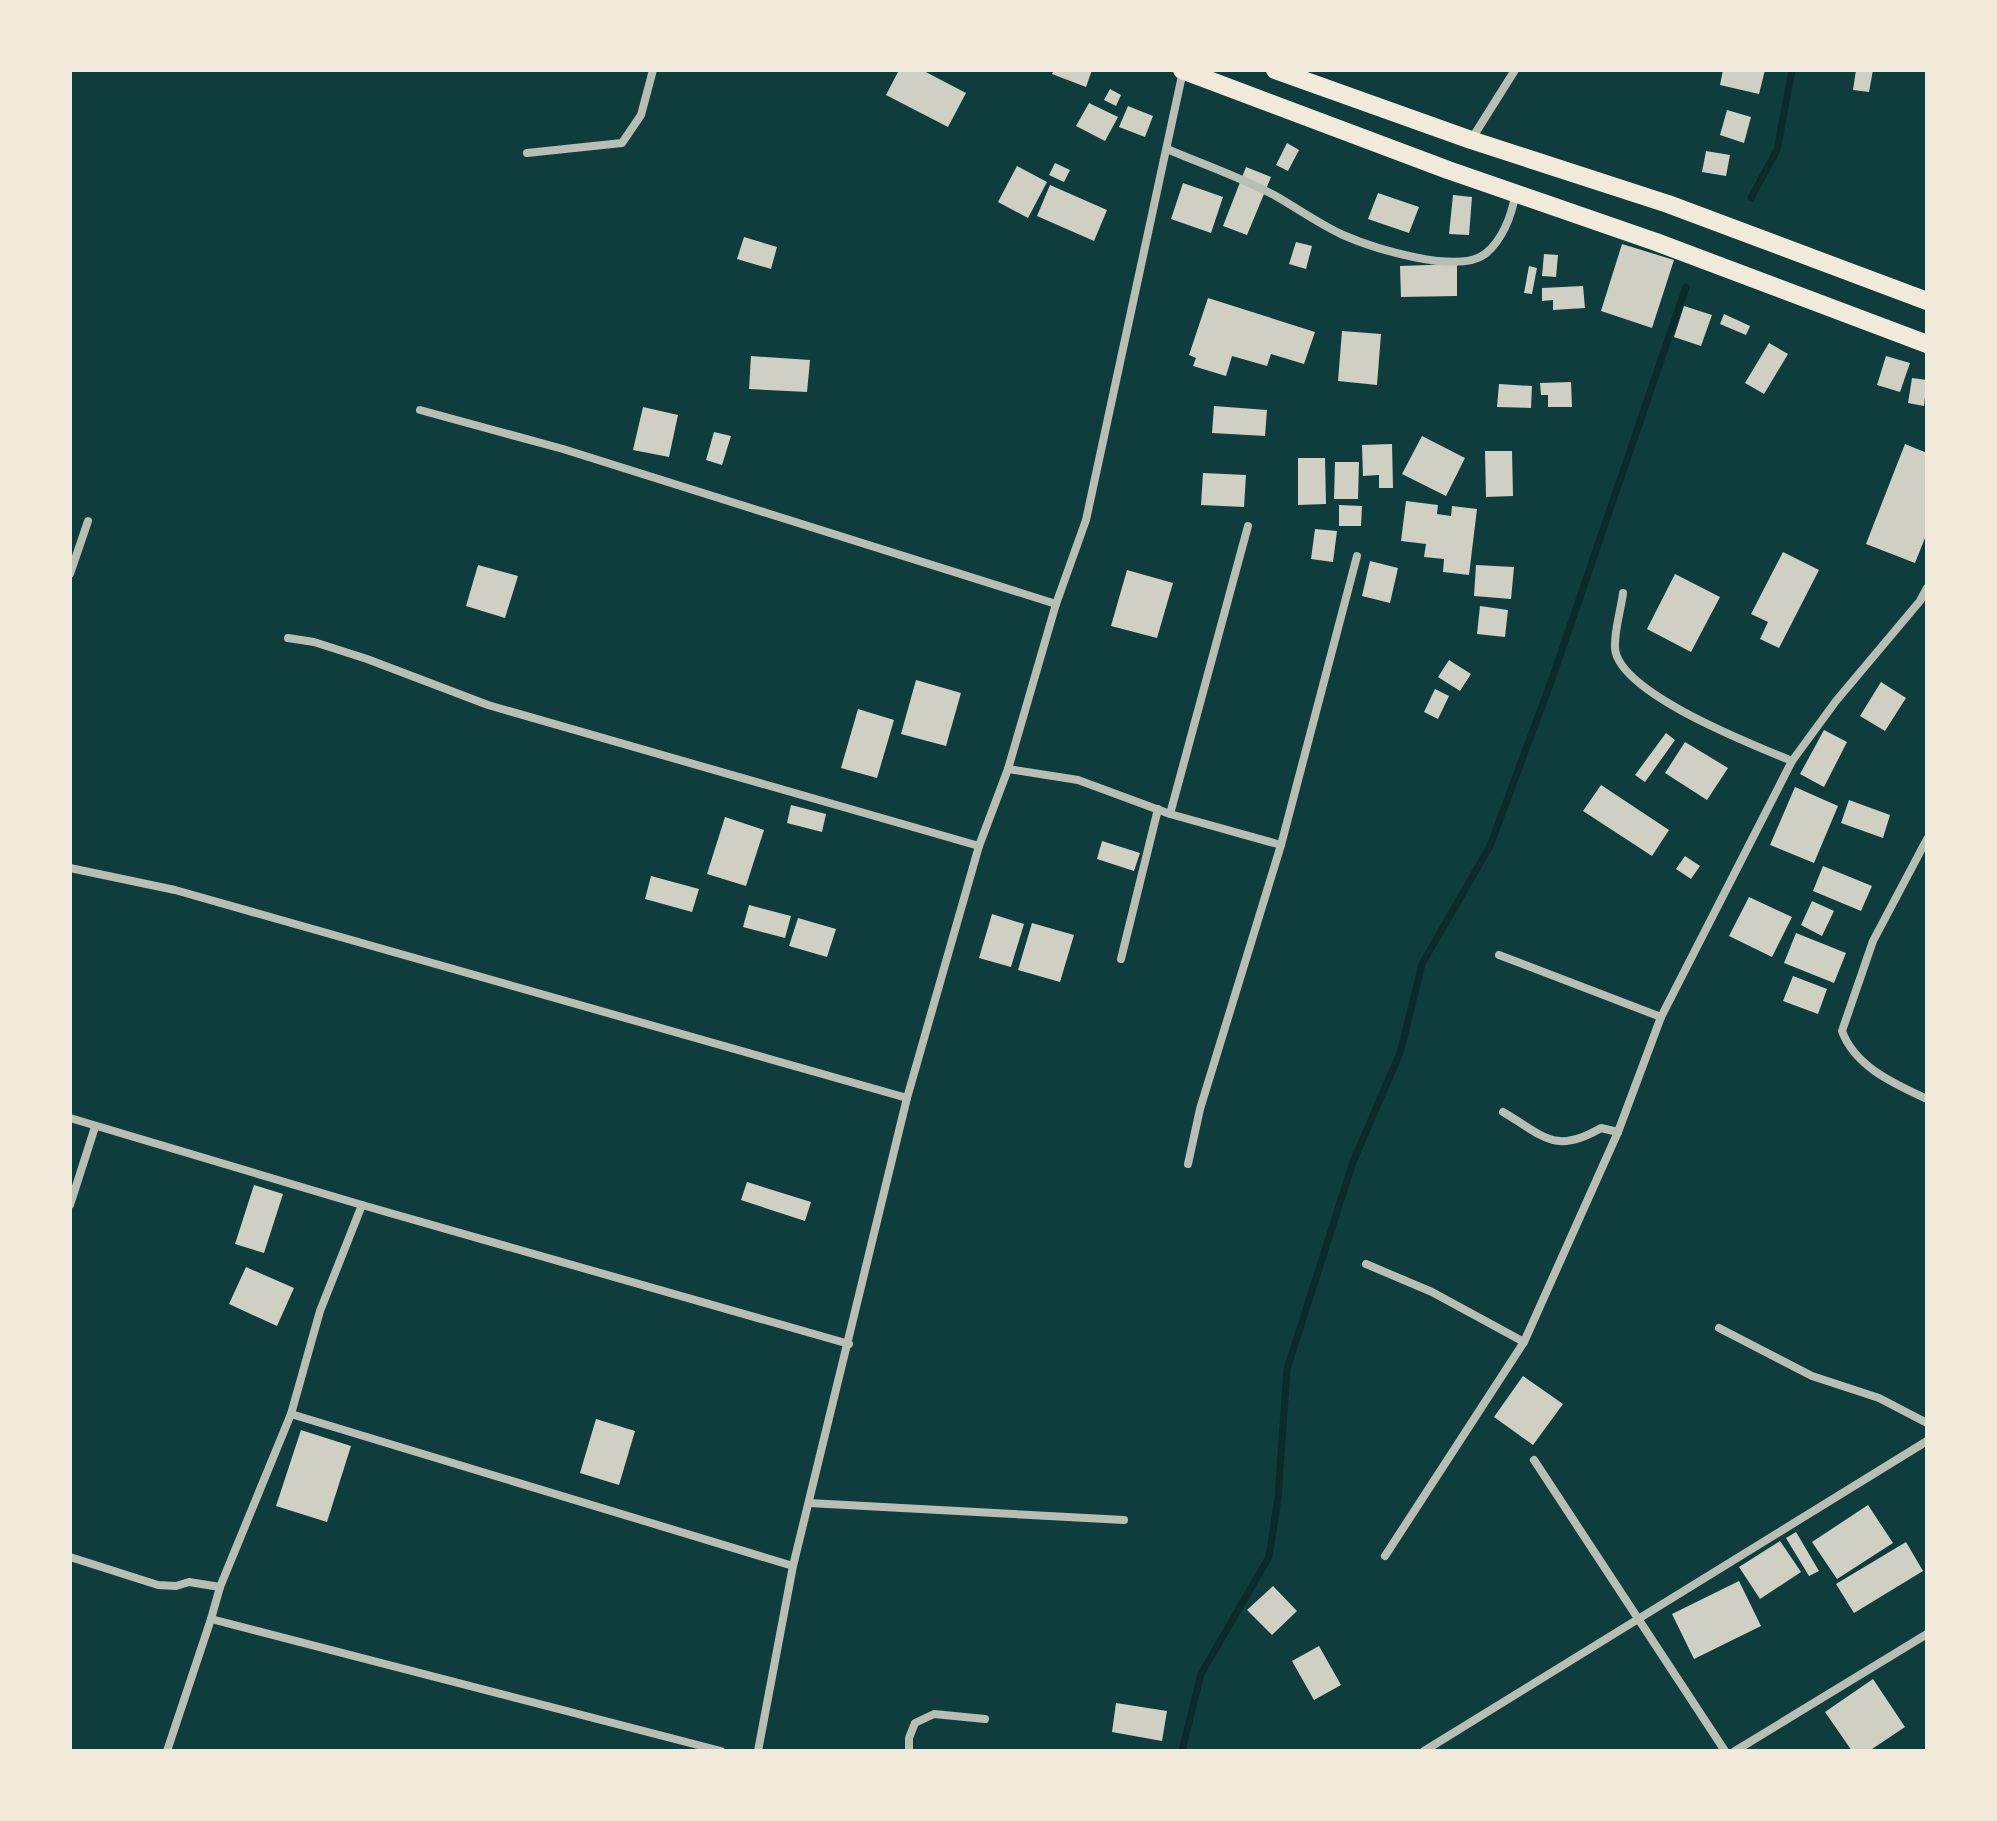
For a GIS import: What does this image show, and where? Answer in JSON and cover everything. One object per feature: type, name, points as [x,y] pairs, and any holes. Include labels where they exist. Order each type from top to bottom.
[{"type":"main road","points":[[1182,70],[1927,344]]},
{"type":"main road","points":[[1275,70],[1471,140],[1668,204],[1927,301]]},
{"type":"street","points":[[527,153],[622,143],[641,115],[653,70]]},
{"type":"street","points":[[758,1751],[793,1566],[907,1098],[979,846],[1008,769],[1056,604],[1086,520],[1182,70]]},
{"type":"street","points":[[1471,140],[1515,70]]},
{"type":"street","points":[[1167,149],[1271,194],[1342,234],[1398,254],[1451,262],[1484,255],[1500,236],[1513,208],[1515,193]]},
{"type":"street","points":[[420,410],[563,449],[1056,604]]},
{"type":"street","points":[[70,574],[88,521]]},
{"type":"street","points":[[1170,814],[1248,526]]},
{"type":"street","points":[[1188,1164],[1200,1109],[1281,845],[1357,556]]},
{"type":"street","points":[[1385,1556],[1524,1342],[1618,1132],[1661,1017],[1792,761],[1836,701],[1920,601],[1927,588]]},
{"type":"street","points":[[1623,593],[1615,650],[1627,674],[1705,725],[1792,761]]},
{"type":"street","points":[[288,638],[314,642],[367,659],[488,705],[979,846]]},
{"type":"street","points":[[1008,769],[1078,780],[1170,814],[1281,845]]},
{"type":"street","points":[[1121,959],[1158,809]]},
{"type":"street","points":[[1927,839],[1873,941],[1842,1031],[1849,1048],[1886,1080],[1927,1099]]},
{"type":"street","points":[[70,868],[175,890],[907,1098]]},
{"type":"street","points":[[1499,955],[1661,1017]]},
{"type":"street","points":[[1503,1112],[1554,1142],[1580,1140],[1601,1128],[1618,1132]]},
{"type":"street","points":[[70,1118],[849,1344]]},
{"type":"street","points":[[70,1205],[95,1127]]},
{"type":"street","points":[[167,1751],[220,1587],[291,1414],[320,1311],[362,1205]]},
{"type":"street","points":[[1366,1264],[1432,1292],[1524,1342]]},
{"type":"street","points":[[1719,1328],[1812,1376],[1879,1398],[1927,1423]]},
{"type":"street","points":[[291,1414],[793,1566]]},
{"type":"street","points":[[1424,1751],[1927,1441]]},
{"type":"street","points":[[1534,1460],[1725,1751]]},
{"type":"street","points":[[809,1503],[1124,1520]]},
{"type":"street","points":[[70,1557],[158,1585],[176,1586],[189,1582],[220,1587]]},
{"type":"street","points":[[211,1619],[721,1751]]},
{"type":"street","points":[[1735,1751],[1927,1634]]},
{"type":"street","points":[[909,1751],[909,1738],[915,1723],[934,1714],[985,1719]]},
{"type":"building","points":[[899,70],[922,70],[966,93],[948,127],[886,95]]},
{"type":"building","points":[[1054,70],[1092,70],[1086,87],[1052,74]]},
{"type":"building","points":[[1723,70],[1765,70],[1759,94],[1720,85]]},
{"type":"building","points":[[1856,70],[1873,70],[1869,92],[1853,90]]},
{"type":"building","points":[[1110,89],[1121,95],[1116,106],[1104,100]]},
{"type":"building","points":[[1089,103],[1118,117],[1105,141],[1076,126]]},
{"type":"building","points":[[1128,106],[1153,116],[1145,137],[1119,127]]},
{"type":"building","points":[[1727,110],[1751,117],[1744,143],[1720,135]]},
{"type":"building","points":[[1287,143],[1299,150],[1288,171],[1276,165]]},
{"type":"building","points":[[1706,151],[1730,155],[1726,176],[1702,172]]},
{"type":"building","points":[[1055,163],[1070,170],[1064,182],[1049,175]]},
{"type":"building","points":[[1017,166],[1047,182],[1028,218],[998,202]]},
{"type":"building","points":[[1246,167],[1271,177],[1247,235],[1223,226]]},
{"type":"building","points":[[1183,183],[1223,197],[1211,233],[1171,219]]},
{"type":"building","points":[[1050,185],[1107,210],[1094,241],[1037,216]]},
{"type":"building","points":[[1378,193],[1419,207],[1409,233],[1368,219]]},
{"type":"building","points":[[1453,195],[1472,197],[1469,235],[1449,234]]},
{"type":"building","points":[[744,237],[777,247],[771,269],[737,259]]},
{"type":"building","points":[[1296,242],[1312,246],[1306,269],[1289,264]]},
{"type":"building","points":[[1622,244],[1674,260],[1652,328],[1601,311]]},
{"type":"building","points":[[1544,254],[1558,255],[1556,277],[1542,276]]},
{"type":"building","points":[[1457,264],[1457,296],[1401,297],[1400,266]]},
{"type":"building","points":[[1529,266],[1537,268],[1532,294],[1524,293]]},
{"type":"building","points":[[1583,286],[1585,308],[1553,310],[1553,300],[1542,301],[1542,288]]},
{"type":"building","points":[[1208,298],[1315,332],[1304,364],[1271,354],[1267,366],[1232,356],[1226,376],[1193,366],[1196,358],[1189,355]]},
{"type":"building","points":[[1684,306],[1712,315],[1701,346],[1674,337]]},
{"type":"building","points":[[1724,314],[1750,326],[1746,335],[1720,324]]},
{"type":"building","points":[[1342,331],[1381,334],[1377,385],[1338,381]]},
{"type":"building","points":[[1769,343],[1788,354],[1764,394],[1745,383]]},
{"type":"building","points":[[751,356],[810,360],[807,392],[749,389]]},
{"type":"building","points":[[1886,356],[1910,363],[1900,392],[1877,385]]},
{"type":"building","points":[[1912,378],[1927,380],[1924,406],[1908,403]]},
{"type":"building","points":[[1571,382],[1572,407],[1548,407],[1548,395],[1541,395],[1540,383]]},
{"type":"building","points":[[1499,384],[1532,386],[1531,408],[1497,407]]},
{"type":"building","points":[[1214,406],[1267,410],[1265,436],[1212,433]]},
{"type":"building","points":[[643,407],[678,415],[669,457],[633,450]]},
{"type":"building","points":[[714,432],[731,436],[722,465],[706,460]]},
{"type":"building","points":[[1422,436],[1465,458],[1446,496],[1402,474]]},
{"type":"building","points":[[1392,444],[1393,488],[1379,488],[1379,475],[1363,476],[1362,445]]},
{"type":"building","points":[[1905,444],[1927,453],[1927,533],[1915,563],[1866,544]]},
{"type":"building","points":[[1485,451],[1512,451],[1513,496],[1486,497]]},
{"type":"building","points":[[1298,458],[1325,458],[1326,504],[1298,505]]},
{"type":"building","points":[[1335,462],[1359,462],[1358,499],[1334,499]]},
{"type":"building","points":[[1203,473],[1246,475],[1244,507],[1201,505]]},
{"type":"building","points":[[1406,501],[1438,505],[1437,514],[1451,516],[1452,506],[1477,509],[1469,575],[1443,572],[1444,559],[1424,557],[1426,544],[1401,541]]},
{"type":"building","points":[[1339,505],[1362,506],[1361,526],[1339,526]]},
{"type":"building","points":[[1315,529],[1337,531],[1333,562],[1311,559]]},
{"type":"building","points":[[1783,552],[1819,570],[1779,648],[1760,639],[1768,622],[1751,614]]},
{"type":"building","points":[[1370,561],[1398,568],[1390,603],[1362,596]]},
{"type":"building","points":[[478,565],[518,576],[505,618],[466,606]]},
{"type":"building","points":[[1476,565],[1514,567],[1511,599],[1474,596]]},
{"type":"building","points":[[1127,570],[1173,583],[1157,638],[1111,626]]},
{"type":"building","points":[[1675,574],[1720,597],[1691,652],[1647,629]]},
{"type":"building","points":[[1480,606],[1508,610],[1505,637],[1477,634]]},
{"type":"building","points":[[1449,660],[1471,674],[1460,691],[1438,677]]},
{"type":"building","points":[[916,680],[961,693],[946,746],[901,734]]},
{"type":"building","points":[[1881,682],[1906,698],[1885,731],[1860,716]]},
{"type":"building","points":[[1435,689],[1449,696],[1438,719],[1424,712]]},
{"type":"building","points":[[858,709],[894,720],[877,778],[841,768]]},
{"type":"building","points":[[1824,730],[1847,742],[1824,787],[1800,774]]},
{"type":"building","points":[[1666,733],[1675,740],[1645,782],[1635,775]]},
{"type":"building","points":[[1685,742],[1728,768],[1707,800],[1665,773]]},
{"type":"building","points":[[1601,785],[1669,830],[1652,856],[1583,811]]},
{"type":"building","points":[[1795,787],[1838,806],[1814,863],[1770,845]]},
{"type":"building","points":[[1849,800],[1890,815],[1883,838],[1841,823]]},
{"type":"building","points":[[791,805],[826,814],[822,832],[787,823]]},
{"type":"building","points":[[725,817],[764,830],[746,886],[707,874]]},
{"type":"building","points":[[1102,841],[1140,853],[1134,871],[1097,859]]},
{"type":"building","points":[[1685,856],[1700,866],[1691,879],[1676,869]]},
{"type":"building","points":[[1823,866],[1872,886],[1861,911],[1813,891]]},
{"type":"building","points":[[651,876],[699,889],[692,912],[645,899]]},
{"type":"building","points":[[1749,897],[1792,917],[1772,957],[1729,936]]},
{"type":"building","points":[[1812,901],[1834,911],[1822,936],[1801,925]]},
{"type":"building","points":[[749,905],[791,916],[785,938],[743,927]]},
{"type":"building","points":[[992,914],[1024,924],[1011,967],[979,958]]},
{"type":"building","points":[[798,918],[836,929],[827,957],[789,946]]},
{"type":"building","points":[[1032,923],[1074,935],[1060,982],[1018,970]]},
{"type":"building","points":[[1796,933],[1846,953],[1834,983],[1784,963]]},
{"type":"building","points":[[1793,976],[1827,989],[1818,1014],[1783,1001]]},
{"type":"building","points":[[747,1182],[811,1202],[805,1221],[741,1200]]},
{"type":"building","points":[[254,1185],[283,1194],[264,1253],[235,1244]]},
{"type":"building","points":[[246,1267],[294,1288],[277,1326],[229,1304]]},
{"type":"building","points":[[1523,1376],[1563,1404],[1533,1445],[1494,1417]]},
{"type":"building","points":[[596,1419],[635,1431],[619,1485],[580,1473]]},
{"type":"building","points":[[301,1430],[351,1446],[327,1522],[276,1506]]},
{"type":"building","points":[[1868,1505],[1893,1543],[1837,1579],[1812,1542]]},
{"type":"building","points":[[1796,1532],[1819,1571],[1809,1576],[1786,1538]]},
{"type":"building","points":[[1780,1541],[1801,1572],[1760,1599],[1739,1567]]},
{"type":"building","points":[[1906,1542],[1923,1571],[1854,1613],[1836,1584]]},
{"type":"building","points":[[1739,1581],[1761,1626],[1694,1659],[1672,1614]]},
{"type":"building","points":[[1273,1586],[1297,1611],[1272,1635],[1247,1610]]},
{"type":"building","points":[[1319,1646],[1341,1685],[1314,1700],[1292,1661]]},
{"type":"building","points":[[1873,1679],[1905,1727],[1869,1751],[1852,1751],[1825,1712]]},
{"type":"building","points":[[1116,1703],[1167,1711],[1162,1741],[1112,1732]]},
{"type":"waterway","points":[[1751,198],[1777,150],[1792,70]]},
{"type":"waterway","points":[[1182,1751],[1201,1674],[1269,1557],[1278,1498],[1287,1369],[1353,1162],[1400,1053],[1422,964],[1490,846],[1552,679],[1686,287]]}]
